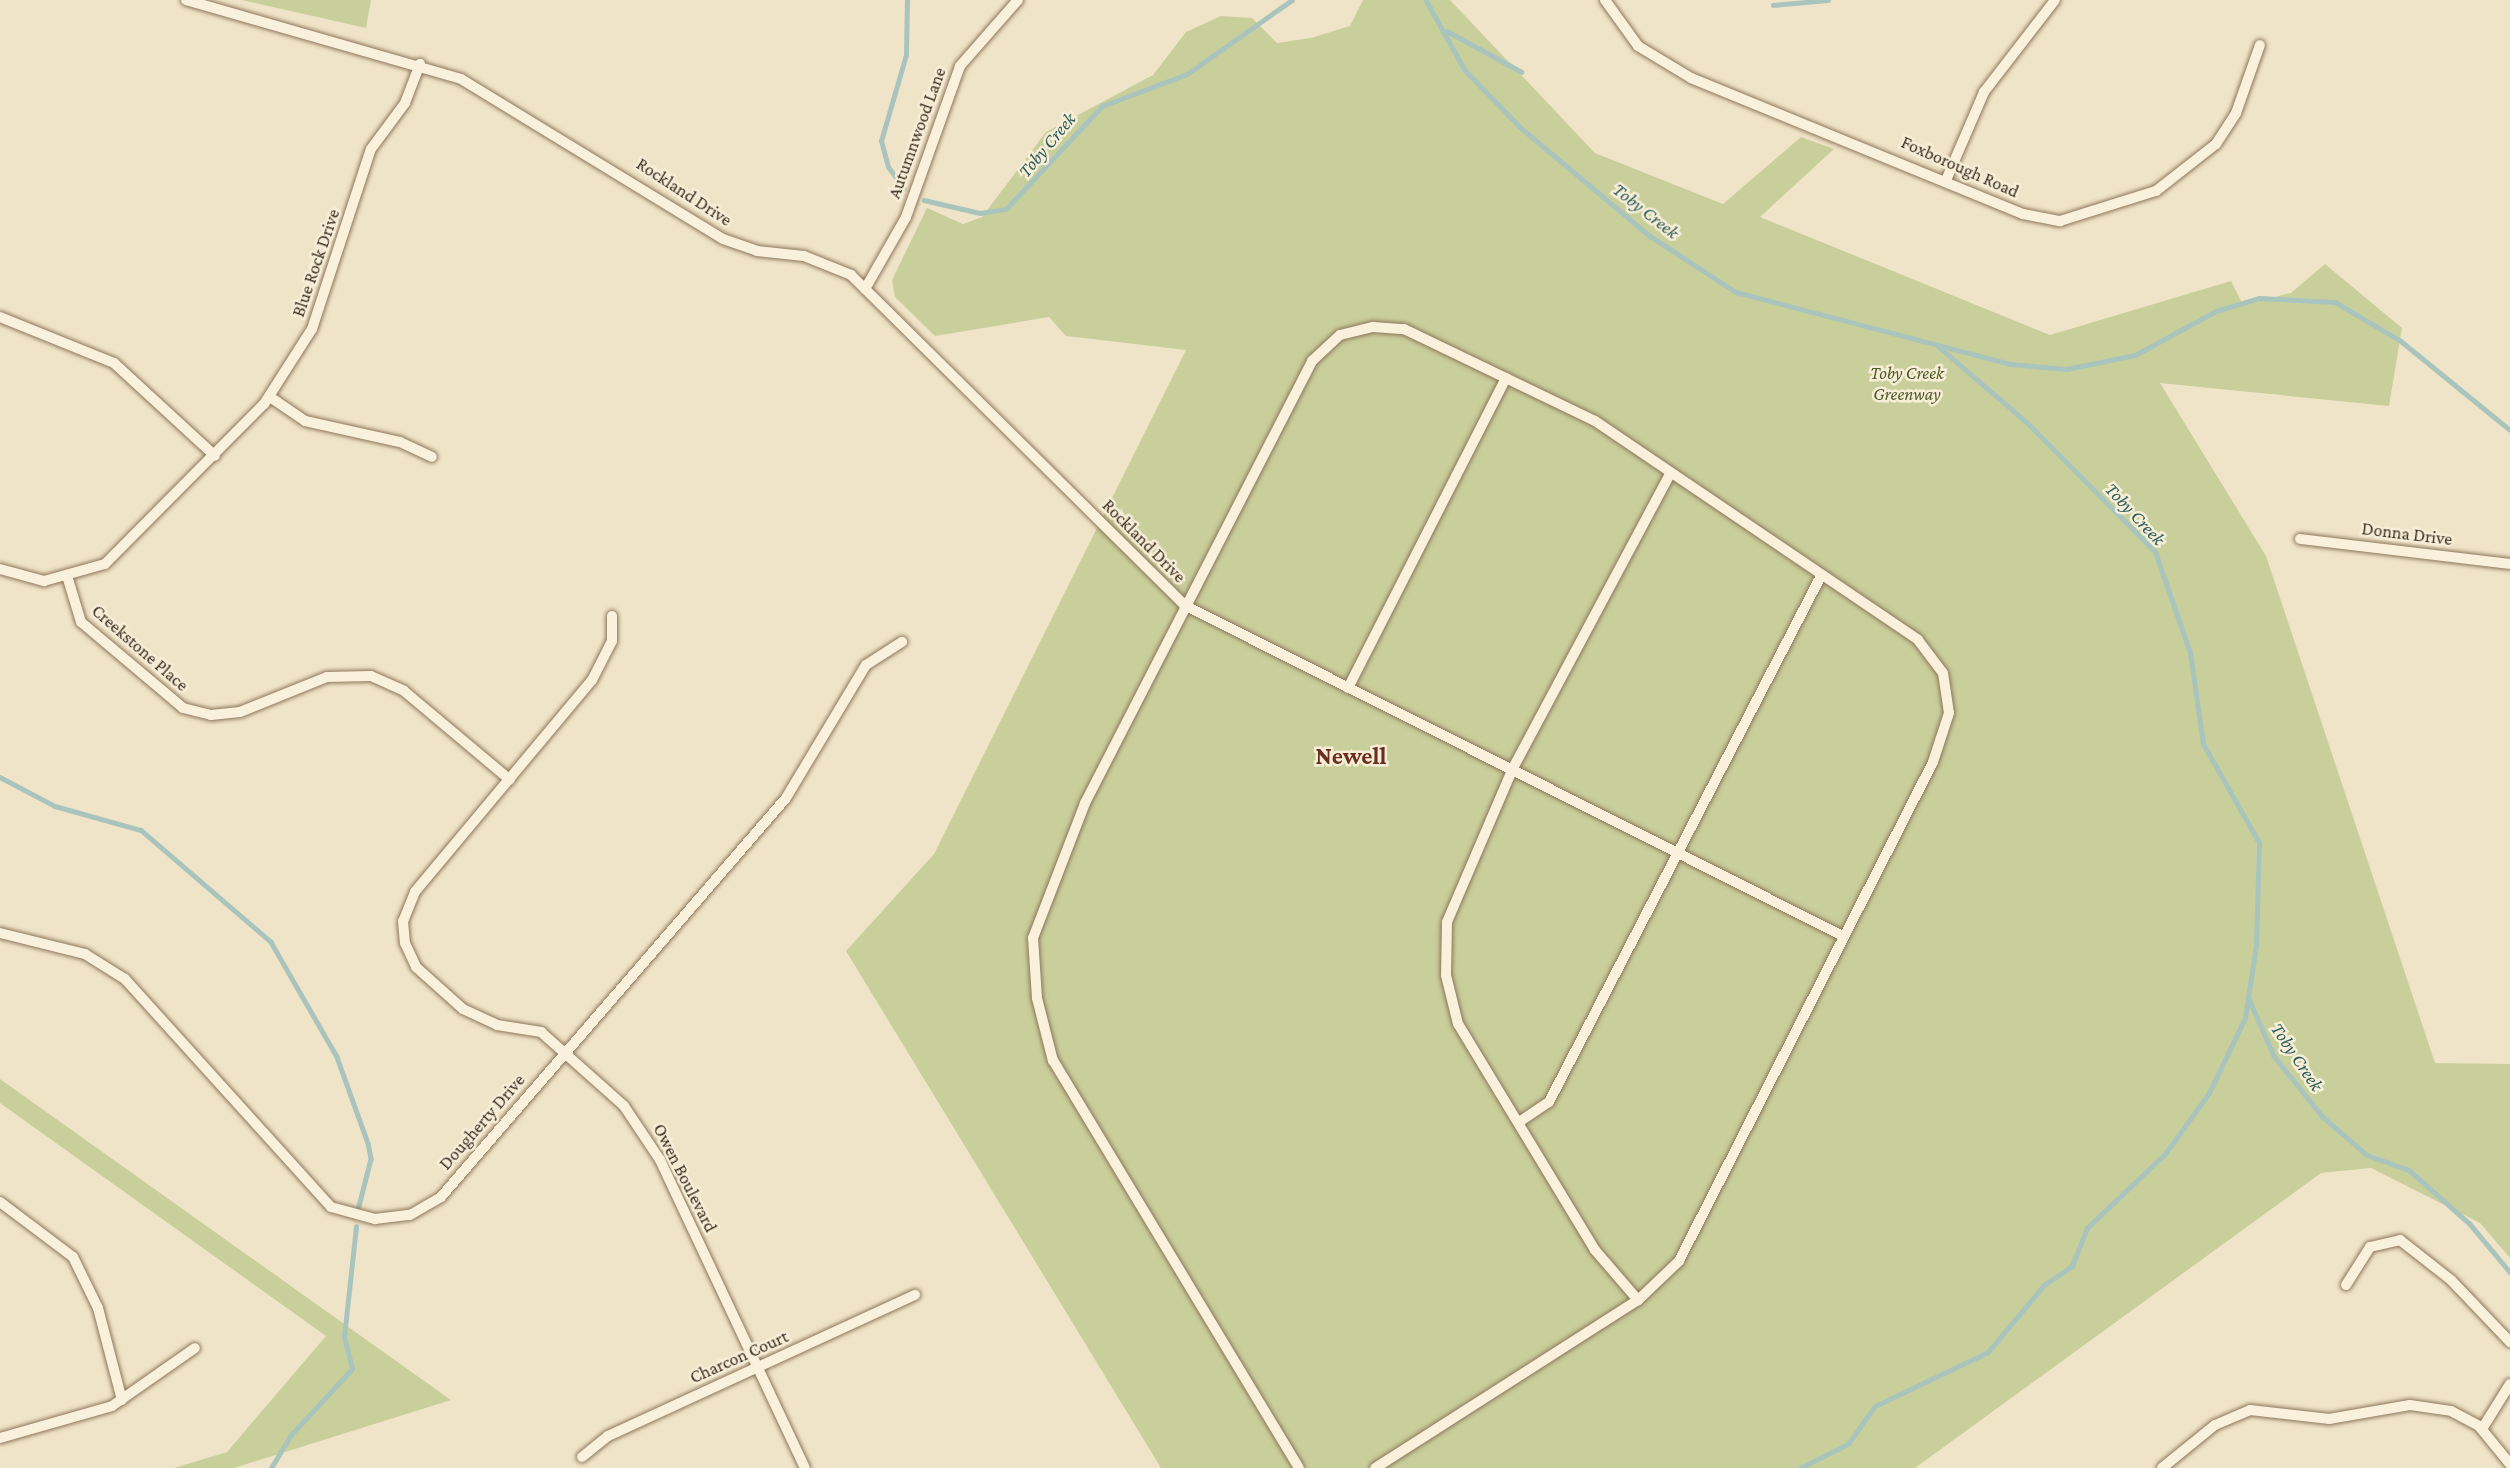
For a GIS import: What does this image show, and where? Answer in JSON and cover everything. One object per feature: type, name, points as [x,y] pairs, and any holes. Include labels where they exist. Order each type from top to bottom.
[{"type":"street","name":"Rockland Drive","points":[[186,0],[240,20],[420,64],[511,105],[723,239],[824,262],[865,289],[1184,606],[1843,936]]},
{"type":"street","name":"Autumnwood Lane","points":[[865,289],[905,217],[960,66],[1018,0]]},
{"type":"street","name":"Foxborough Road","points":[[1605,0],[1638,46],[1674,70],[1947,178],[2041,220],[2078,219],[2142,197],[2216,144],[2236,113],[2260,45]]},
{"type":"street","points":[[1947,178],[1983,92],[2055,0]]},
{"type":"street","name":"Blue Rock Drive","points":[[0,569],[24,579],[68,579],[114,558],[270,397],[312,329],[371,149],[405,103],[420,64]]},
{"type":"street","points":[[0,317],[114,363],[215,456]]},
{"type":"street","points":[[1299,1468],[1098,1144],[1053,1061],[1037,999],[1033,937],[1053,874],[1184,606],[1312,361],[1340,335],[1404,329],[1595,421],[1918,640],[1943,673],[1949,713],[1933,762],[1679,1261],[1638,1300],[1375,1468]]},
{"type":"street","points":[[1348,688],[1506,378]]},
{"type":"street","points":[[270,397],[305,421],[400,442],[432,457]]},
{"type":"street","points":[[1638,1300],[1595,1250],[1520,1122],[1458,1024],[1446,975],[1447,922],[1512,770],[1671,474]]},
{"type":"street","name":"Donna Drive","points":[[2300,539],[2510,564]]},
{"type":"street","points":[[1520,1122],[1549,1102],[1822,576]]},
{"type":"street","name":"Creekstone Place","points":[[68,579],[81,622],[183,708],[240,712],[327,677],[371,676],[404,691],[510,780]]},
{"type":"street","name":"Owen Boulevard","points":[[612,617],[607,656],[510,780],[415,891],[403,921],[405,943],[416,967],[463,1009],[497,1025],[541,1032],[567,1052],[644,1132],[805,1468]]},
{"type":"street","name":"Dougherty Drive","points":[[0,933],[85,954],[125,979],[306,1185],[331,1207],[355,1217],[410,1215],[440,1197],[786,798],[866,665],[902,642]]},
{"type":"street","points":[[0,1202],[79,1266],[122,1400]]},
{"type":"street","points":[[2346,1285],[2370,1247],[2400,1240],[2444,1273],[2510,1342]]},
{"type":"street","name":"Charcon Court","points":[[582,1457],[608,1436],[915,1295]]},
{"type":"street","points":[[0,1438],[122,1400],[195,1348]]},
{"type":"street","points":[[2482,1429],[2510,1384]]},
{"type":"street","points":[[2162,1468],[2215,1425],[2250,1410],[2329,1419],[2431,1406],[2482,1429],[2510,1464]]},
{"type":"green space","points":[[242,0],[371,0],[366,28]]},
{"type":"green space","name":"Toby Creek Greenway","points":[[1363,0],[1450,0],[1595,153],[1723,204],[1801,137],[1834,149],[1760,217],[2050,335],[2231,281],[2243,305],[2291,293],[2325,264],[2402,328],[2389,406],[2160,383],[2266,556],[2435,1063],[2510,1064],[2510,1258],[2480,1223],[2371,1168],[2321,1173],[1915,1468],[1161,1468],[846,951],[934,854],[1186,350],[1066,336],[1049,317],[935,336],[895,297],[892,280],[927,208],[963,224],[982,217],[1046,132],[1153,75],[1186,32],[1221,16],[1252,18],[1277,43],[1311,38],[1350,26]]},
{"type":"green space","points":[[0,1079],[451,1400],[234,1468],[174,1468],[227,1452],[326,1336],[0,1103]]},
{"type":"waterway","name":"Toby Creek","points":[[904,189],[888,167],[881,141],[906,55],[907,0]]},
{"type":"waterway","name":"Toby Creek","points":[[924,200],[980,213],[1006,209],[1102,106],[1187,74],[1292,0]]},
{"type":"waterway","name":"Toby Creek","points":[[1426,0],[1465,70],[1520,127],[1650,236],[1736,292],[2010,364],[2067,369],[2135,355],[2216,311],[2259,298],[2335,302],[2401,341],[2510,430]]},
{"type":"waterway","points":[[1773,5],[1828,0]]},
{"type":"waterway","points":[[1447,31],[1522,72]]},
{"type":"waterway","name":"Toby Creek","points":[[1800,1468],[1848,1444],[1875,1406],[1988,1352],[2044,1285],[2072,1266],[2087,1228],[2165,1154],[2209,1093],[2245,1018],[2256,945],[2259,843],[2203,744],[2190,653],[2155,552],[2027,423],[1936,345]]},
{"type":"waterway","points":[[0,777],[55,806],[141,830],[271,942],[337,1057],[368,1143],[371,1159],[359,1206]]},
{"type":"waterway","name":"Toby Creek","points":[[2249,999],[2274,1056],[2323,1117],[2367,1155],[2409,1170],[2470,1224],[2510,1272]]},
{"type":"waterway","points":[[271,1468],[290,1436],[352,1369],[344,1337],[356,1227]]},
{"type":"district","name":"Newell","points":[[1351,756]]}]
